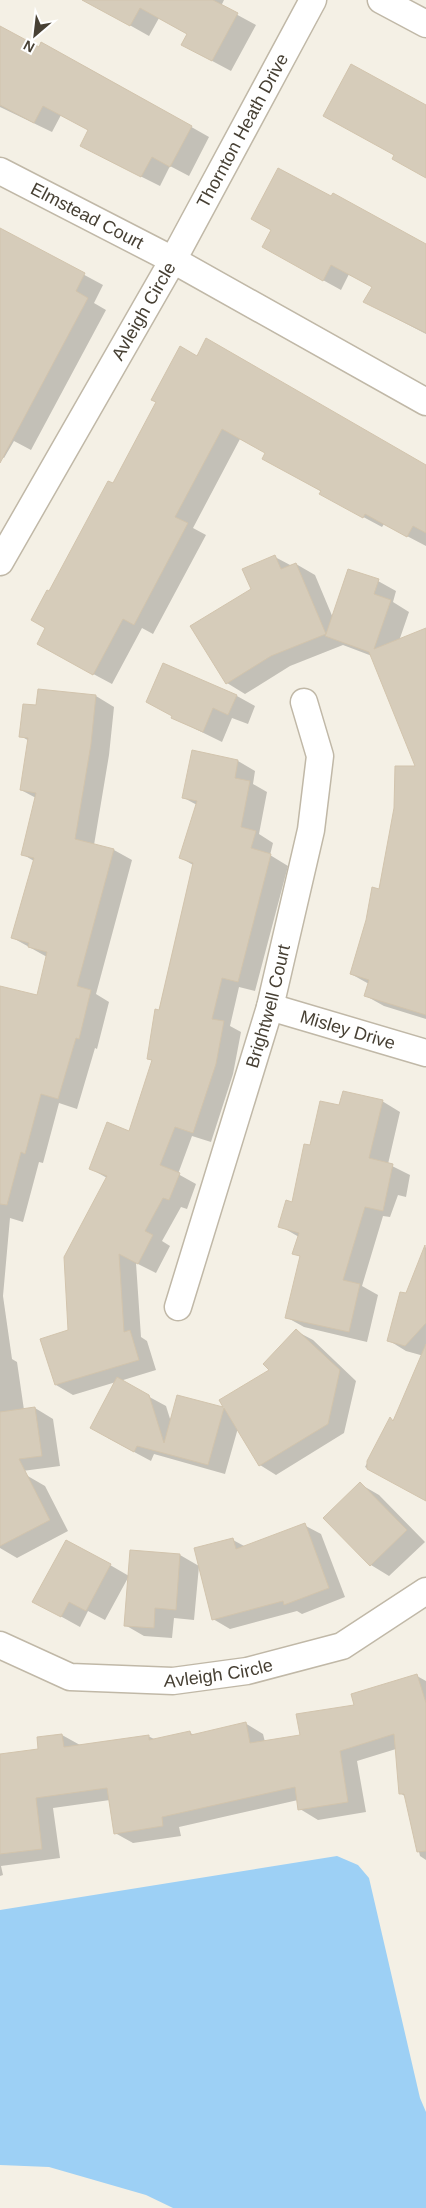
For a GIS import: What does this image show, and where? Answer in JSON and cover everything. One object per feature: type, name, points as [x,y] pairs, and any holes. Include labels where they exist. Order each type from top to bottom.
[{"type":"street","name":"Thornton Heath Drive","points":[[173,260],[314,0]]},
{"type":"street","points":[[381,0],[426,24]]},
{"type":"street","name":"Elmstead Court","points":[[0,171],[173,260]]},
{"type":"street","name":"Avleigh Circle","points":[[0,562],[9,526],[173,260],[426,402]]},
{"type":"street","name":"Brightwell Court","points":[[178,1307],[270,1007],[311,830],[320,756],[304,702]]},
{"type":"street","name":"Misley Drive","points":[[270,1007],[426,1053]]},
{"type":"street","name":"Avleigh Circle","points":[[0,1645],[70,1677],[173,1681],[248,1671],[342,1646],[426,1591]]},
{"type":"water","points":[[337,1856],[358,1865],[369,1878],[420,2098],[426,2112],[426,2208],[173,2208],[146,2195],[49,2167],[0,2165],[0,1910]]},
{"type":"building","points":[[82,0],[213,0],[238,13],[212,61],[181,45],[187,34],[140,8],[130,26]]},
{"type":"building","points":[[0,26],[39,47],[41,42],[192,126],[170,167],[152,157],[141,177],[80,146],[88,130],[43,106],[34,123],[0,105]]},
{"type":"building","points":[[351,64],[426,105],[426,178],[392,159],[394,155],[323,116]]},
{"type":"building","points":[[278,168],[331,196],[333,193],[426,244],[426,333],[363,302],[372,287],[331,265],[323,281],[262,247],[271,230],[251,219]]},
{"type":"building","points":[[0,228],[85,273],[76,291],[88,298],[0,463]]},
{"type":"building","points":[[206,338],[426,465],[426,533],[413,526],[407,537],[365,514],[363,518],[319,494],[321,491],[262,459],[265,453],[222,429],[175,517],[188,523],[134,625],[123,619],[93,675],[37,644],[45,628],[31,620],[47,590],[49,591],[108,481],[113,483],[156,402],[151,400],[180,346],[197,356]]},
{"type":"building","points":[[275,555],[281,569],[296,563],[326,634],[271,656],[226,684],[190,626],[251,589],[242,569]]},
{"type":"building","points":[[348,569],[379,579],[374,594],[391,600],[374,649],[426,628],[426,1015],[364,996],[369,980],[350,974],[366,920],[372,887],[379,889],[394,808],[395,766],[415,766],[369,652],[325,636]]},
{"type":"building","points":[[163,663],[237,695],[228,715],[213,708],[203,732],[171,718],[172,716],[146,702]]},
{"type":"building","points":[[38,689],[96,695],[91,744],[75,839],[114,849],[77,986],[91,990],[79,1039],[76,1038],[58,1099],[41,1094],[25,1154],[21,1152],[7,1205],[0,1204],[0,986],[37,995],[47,952],[28,947],[29,943],[11,938],[34,858],[21,855],[36,793],[20,790],[28,738],[19,737],[23,704],[36,705]]},
{"type":"building","points":[[192,750],[238,760],[235,778],[250,781],[241,827],[256,831],[251,848],[271,854],[238,982],[222,978],[212,1019],[224,1021],[216,1064],[193,1133],[175,1127],[160,1165],[180,1173],[169,1200],[163,1198],[145,1231],[153,1235],[138,1264],[119,1254],[124,1332],[130,1330],[139,1360],[55,1385],[40,1339],[68,1330],[64,1257],[107,1176],[89,1169],[107,1122],[129,1131],[152,1060],[147,1059],[155,1009],[159,1010],[193,863],[179,858],[197,801],[182,798]]},
{"type":"building","points":[[343,1091],[383,1100],[369,1158],[393,1164],[383,1211],[365,1207],[343,1280],[360,1284],[349,1332],[285,1318],[300,1256],[292,1254],[299,1233],[278,1227],[286,1200],[292,1202],[304,1144],[310,1145],[320,1101],[339,1105]]},
{"type":"building","points":[[425,1245],[426,1323],[405,1346],[387,1341],[400,1292],[406,1293]]},
{"type":"building","points":[[296,1329],[340,1370],[328,1424],[259,1466],[224,1408],[208,1465],[137,1446],[134,1452],[90,1428],[117,1377],[149,1395],[164,1443],[177,1395],[223,1407],[219,1400],[269,1370],[263,1364]]},
{"type":"building","points":[[426,1344],[426,1501],[367,1469],[367,1461],[390,1417],[393,1421]]},
{"type":"building","points":[[35,1407],[42,1456],[19,1459],[50,1520],[0,1546],[0,1412]]},
{"type":"building","points":[[360,1482],[407,1530],[370,1566],[323,1518]]},
{"type":"building","points":[[305,1523],[329,1588],[284,1605],[283,1601],[212,1620],[194,1548],[233,1538],[236,1549]]},
{"type":"building","points":[[66,1540],[111,1564],[86,1611],[69,1602],[61,1617],[32,1602]]},
{"type":"building","points":[[130,1550],[180,1554],[176,1610],[155,1608],[154,1628],[124,1626]]},
{"type":"building","points":[[417,1674],[426,1703],[426,1851],[417,1852],[404,1794],[399,1794],[394,1734],[340,1751],[348,1802],[298,1810],[295,1787],[162,1817],[163,1826],[114,1834],[107,1788],[36,1798],[42,1849],[0,1854],[0,1754],[38,1749],[37,1737],[62,1734],[64,1747],[149,1735],[149,1740],[190,1731],[191,1735],[246,1722],[250,1743],[300,1735],[296,1714],[354,1705],[351,1694]]}]
